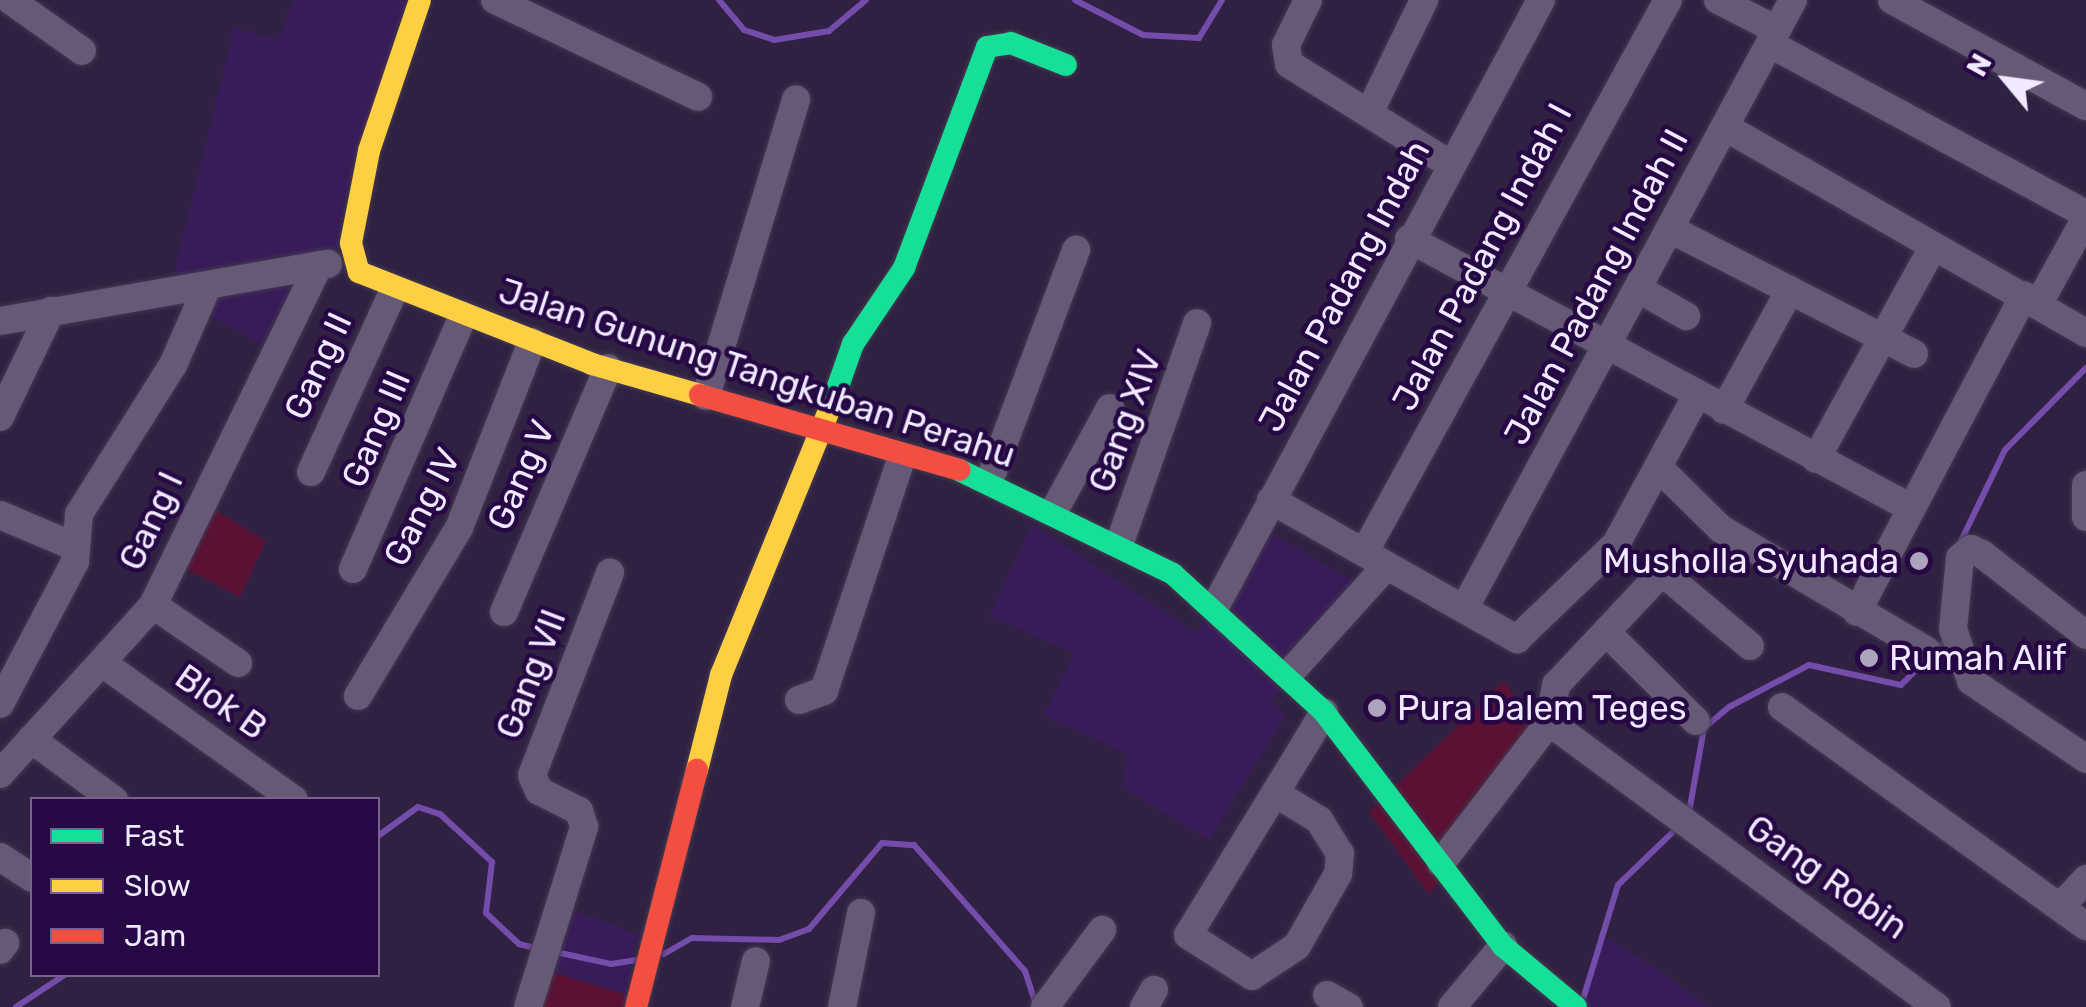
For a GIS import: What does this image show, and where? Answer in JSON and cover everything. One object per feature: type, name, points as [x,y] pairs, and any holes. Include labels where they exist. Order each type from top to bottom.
[{"type":"street","points":[[10,0],[82,50]]},
{"type":"street","points":[[0,321],[319,265],[353,264],[369,151],[420,0]]},
{"type":"street","points":[[496,0],[698,97]]},
{"type":"street","points":[[1308,0],[1286,45],[1296,70],[1451,165]]},
{"type":"street","points":[[1368,113],[1424,0]]},
{"type":"street","name":"Jalan Padang Indah I","points":[[1288,675],[1374,561],[1505,292],[1668,0]]},
{"type":"street","points":[[1718,0],[1774,37],[2086,216],[2031,299],[1911,508],[1858,612]]},
{"type":"street","name":"Jalan Padang Indah II","points":[[1464,609],[1640,290],[1793,0]]},
{"type":"street","points":[[1892,0],[2086,106]]},
{"type":"street","name":"Jalan Padang Indah","points":[[1215,607],[1534,2]]},
{"type":"street","points":[[636,1007],[691,766],[853,344],[904,268],[987,47],[1011,43],[1066,65]]},
{"type":"street","points":[[706,396],[796,99]]},
{"type":"street","points":[[1725,128],[2086,333]]},
{"type":"street","points":[[1670,229],[1914,354]]},
{"type":"street","points":[[1409,239],[1911,508]]},
{"type":"street","points":[[1816,459],[1886,339],[1933,247]]},
{"type":"street","points":[[990,478],[1076,250]]},
{"type":"street","name":"Jalan Gunung Tangkuban Perahu","points":[[353,264],[393,292],[608,368],[823,428],[902,457],[990,478],[1120,542],[1215,607],[1288,675],[1324,712],[1503,946],[1573,1005]]},
{"type":"street","name":"Gang I","points":[[0,774],[104,665],[153,605],[319,265]]},
{"type":"street","points":[[0,704],[75,562],[72,546],[87,498],[173,365],[207,287]]},
{"type":"street","points":[[1640,290],[1686,316]]},
{"type":"street","points":[[1724,410],[1790,290]]},
{"type":"street","name":"Gang II","points":[[310,472],[393,292]]},
{"type":"street","points":[[0,417],[51,311]]},
{"type":"street","name":"Gang III","points":[[353,569],[463,316]]},
{"type":"street","name":"Gang XIV","points":[[1120,542],[1197,323]]},
{"type":"street","name":"Gang IV","points":[[358,696],[459,528],[532,342]]},
{"type":"street","name":"Gang V","points":[[504,612],[608,368]]},
{"type":"street","points":[[1271,500],[1509,638],[1525,636],[1616,544],[1698,395]]},
{"type":"street","points":[[1055,509],[1110,408]]},
{"type":"street","points":[[799,700],[824,692],[902,457]]},
{"type":"street","points":[[1658,467],[1721,528],[1927,651]]},
{"type":"street","points":[[2086,485],[2086,517]]},
{"type":"street","points":[[0,515],[72,546]]},
{"type":"street","points":[[2086,635],[1982,554],[1960,558],[1953,629],[1972,681],[2086,759]]},
{"type":"street","points":[[1441,863],[1549,722],[1556,685],[1672,571],[1750,646]]},
{"type":"street","name":"Gang VII","points":[[528,1007],[584,826],[580,810],[539,791],[532,775],[610,572]]},
{"type":"street","points":[[153,605],[238,663]]},
{"type":"street","points":[[1607,633],[1696,720]]},
{"type":"street","name":"Blok B","points":[[104,665],[290,797]]},
{"type":"street","points":[[1782,707],[2086,926]]},
{"type":"street","points":[[1275,793],[1318,820],[1340,854],[1338,874],[1297,946],[1252,976],[1188,935],[1324,712]]},
{"type":"street","name":"Gang Robin","points":[[1549,722],[1572,731],[1669,814],[1937,1007]]},
{"type":"street","points":[[31,738],[110,797]]},
{"type":"street","points":[[0,857],[30,877]]},
{"type":"street","points":[[2061,906],[2086,879]]},
{"type":"street","points":[[842,1007],[861,913]]},
{"type":"street","points":[[1045,1007],[1102,930]]},
{"type":"street","points":[[1452,1007],[1503,946]]},
{"type":"street","points":[[744,1007],[756,961]]},
{"type":"shaded area","points":[[293,0],[411,0],[344,205],[332,282],[297,288],[268,347],[179,299],[175,270],[234,27],[278,40]]},
{"type":"shaded area","points":[[197,499],[266,541],[240,597],[171,561]]},
{"type":"shaded area","points":[[1032,524],[1197,633],[1258,526],[1374,593],[1271,700],[1285,716],[1209,840],[1121,786],[1129,755],[1043,715],[1074,653],[989,616]]},
{"type":"shaded area","points":[[1504,681],[1548,748],[1429,894],[1369,812]]},
{"type":"shaded area","points":[[555,905],[638,934],[626,994],[540,968]]},
{"type":"shaded area","points":[[1599,934],[1654,967],[1707,1007],[1577,1007]]},
{"type":"shaded area","points":[[540,968],[626,995],[624,1007],[531,1007]]},
{"type":"waterway","points":[[719,0],[744,30],[774,40],[829,31],[866,0]]},
{"type":"waterway","points":[[1075,0],[1143,35],[1199,38],[1222,0]]},
{"type":"waterway","points":[[1959,545],[2005,450],[2086,368]]},
{"type":"waterway","points":[[1688,818],[1704,728],[1729,707],[1809,665],[1901,685],[1945,641]]},
{"type":"waterway","points":[[380,835],[418,807],[440,814],[492,862],[486,913],[519,944],[539,949]]},
{"type":"waterway","points":[[1584,996],[1618,885],[1679,826]]},
{"type":"waterway","points":[[664,954],[692,938],[779,940],[809,929],[882,843],[914,845],[1025,971],[1036,1005]]},
{"type":"waterway","points":[[551,951],[611,964],[637,960]]},
{"type":"waterway","points":[[16,1007],[61,977]]},
{"type":"traffic: fast","points":[[831,406],[853,344],[904,268],[987,47],[1011,43],[1066,65]]},
{"type":"traffic: fast","points":[[959,470],[1173,574],[1324,712],[1503,946],[1576,1007]]},
{"type":"traffic: slow","points":[[420,0],[369,151],[351,243],[359,272],[592,364],[700,395]]},
{"type":"traffic: slow","points":[[697,770],[721,675],[831,406]]},
{"type":"traffic: jam","points":[[700,395],[959,470]]},
{"type":"traffic: jam","points":[[636,1007],[697,770]]},
{"type":"place","name":"Musholla Syuhada","points":[[1919,561]]},
{"type":"place","name":"Rumah Alif","points":[[1869,658]]},
{"type":"place","name":"Pura Dalem Teges","points":[[1377,708]]}]
